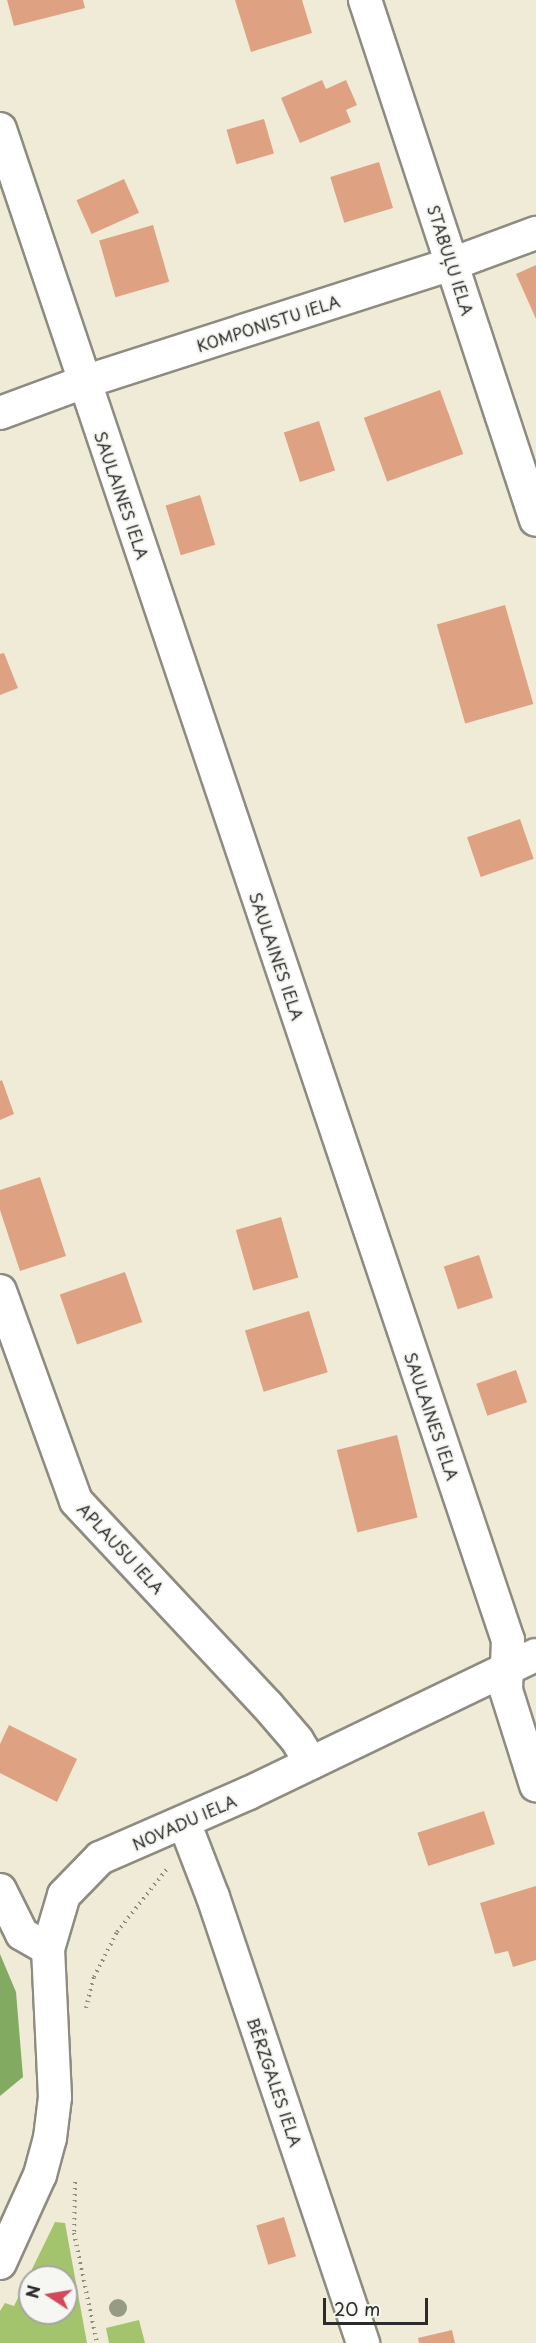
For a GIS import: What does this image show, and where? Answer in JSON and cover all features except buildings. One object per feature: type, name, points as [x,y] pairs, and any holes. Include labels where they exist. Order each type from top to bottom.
[{"type":"street","name":"STABUĻU IELA","points":[[365,0],[535,516]]},
{"type":"street","name":"SAULAINES IELA","points":[[0,129],[508,1640],[506,1690],[536,1785]]},
{"type":"street","name":"KOMPONISTU IELA","points":[[0,413],[84,382],[452,264],[536,233]]},
{"type":"street","name":"APLAUSU IELA","points":[[0,1292],[76,1501],[267,1705],[297,1740],[311,1763]]},
{"type":"street","name":"NOVADU IELA","points":[[0,2263],[40,2175],[50,2138],[55,2097],[48,1949],[64,1895],[100,1858],[311,1763],[536,1655]]},
{"type":"street","name":"BĒRZGALES IELA","points":[[184,1822],[216,1908],[363,2343]]},
{"type":"street","points":[[0,1890],[22,1934],[48,1949]]},
{"type":"green space","points":[[0,1954],[16,1992],[23,2077],[0,2096]]},
{"type":"green space","points":[[55,2222],[65,2223],[73,2265],[34,2265]]},
{"type":"green space","points":[[78,2294],[87,2343],[0,2343],[0,2311],[5,2303],[14,2306],[18,2298],[18,2325],[78,2325]]},
{"type":"green space","points":[[139,2320],[145,2343],[109,2343],[106,2328]]}]
